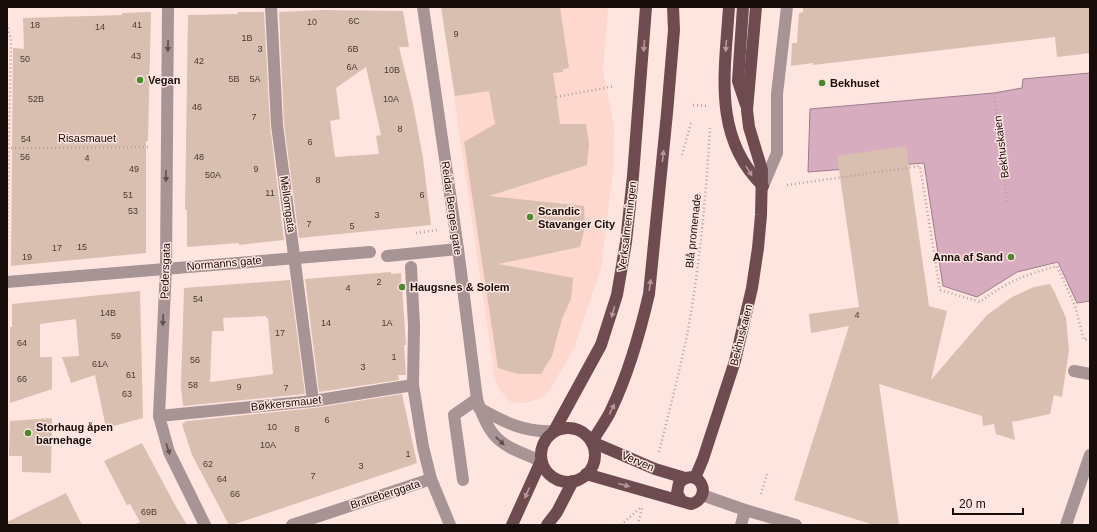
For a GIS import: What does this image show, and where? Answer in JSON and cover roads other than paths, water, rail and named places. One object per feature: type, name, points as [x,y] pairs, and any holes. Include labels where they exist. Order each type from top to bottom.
[{"type":"main road","name":"Verksalmenningen","points":[[554,431],[598,352],[611,320],[617,295],[625,248],[633,176],[646,7]]},
{"type":"main road","points":[[541,461],[545,470],[553,478],[563,481],[573,481],[586,474],[592,467],[594,459],[592,442],[612,409],[626,374],[643,321],[648,294],[674,30],[674,7]]},
{"type":"main road","points":[[729,7],[724,86],[727,124],[731,136],[751,175],[763,186]]},
{"type":"main road","points":[[743,7],[738,81],[747,110]]},
{"type":"main road","name":"Bekhuskaien","points":[[690,478],[703,459],[735,361],[745,321],[758,248],[763,186],[762,170],[749,127],[747,110],[756,7]]},
{"type":"main road","points":[[512,525],[541,461],[543,444],[554,431],[563,428],[571,428],[583,433],[592,442]]},
{"type":"main road","name":"Verven","points":[[592,442],[655,469],[690,478]]},
{"type":"main road","points":[[586,474],[691,504],[697,501],[702,495],[701,483],[690,478],[677,487],[677,493],[681,500]]},
{"type":"main road","points":[[547,525],[557,512],[573,481]]},
{"type":"street","name":"Pedersgata","points":[[168,7],[166,268],[159,416],[168,452],[205,525]]},
{"type":"street","name":"Mellomgata","points":[[271,7],[277,125],[296,257],[313,401]]},
{"type":"street","name":"Reidar Berges gate","points":[[424,7],[478,404],[492,434],[502,444],[541,461]]},
{"type":"street","points":[[674,30],[678,7]]},
{"type":"street","name":"Bekhuskaien","points":[[763,186],[777,153],[777,94],[787,7]]},
{"type":"street","points":[[387,256],[458,249]]},
{"type":"street","name":"Normanns gate","points":[[7,282],[370,252]]},
{"type":"street","points":[[411,267],[414,326],[413,385],[423,447],[431,479]]},
{"type":"street","points":[[1074,371],[1090,374]]},
{"type":"street","name":"Bøkkersmauet","points":[[159,416],[313,401],[413,385]]},
{"type":"street","points":[[463,480],[454,415],[478,404],[516,427],[530,431],[554,431]]},
{"type":"street","points":[[1066,525],[1090,455]]},
{"type":"street","name":"Bratteberggata","points":[[292,525],[431,479],[450,525]]},
{"type":"street","points":[[702,495],[745,510],[796,525]]},
{"type":"street","points":[[741,525],[745,510]]},
{"type":"place","name":"Vegan","points":[[140,80]]},
{"type":"place","name":"Bekhuset","points":[[822,83]]},
{"type":"place","name":"Scandic Stavanger City","points":[[530,217]]},
{"type":"place","name":"Anna af Sand","points":[[1011,257]]},
{"type":"place","name":"Haugsnes & Solem","points":[[402,287]]},
{"type":"place","name":"Storhaug åpen barnehage","points":[[28,433]]}]
